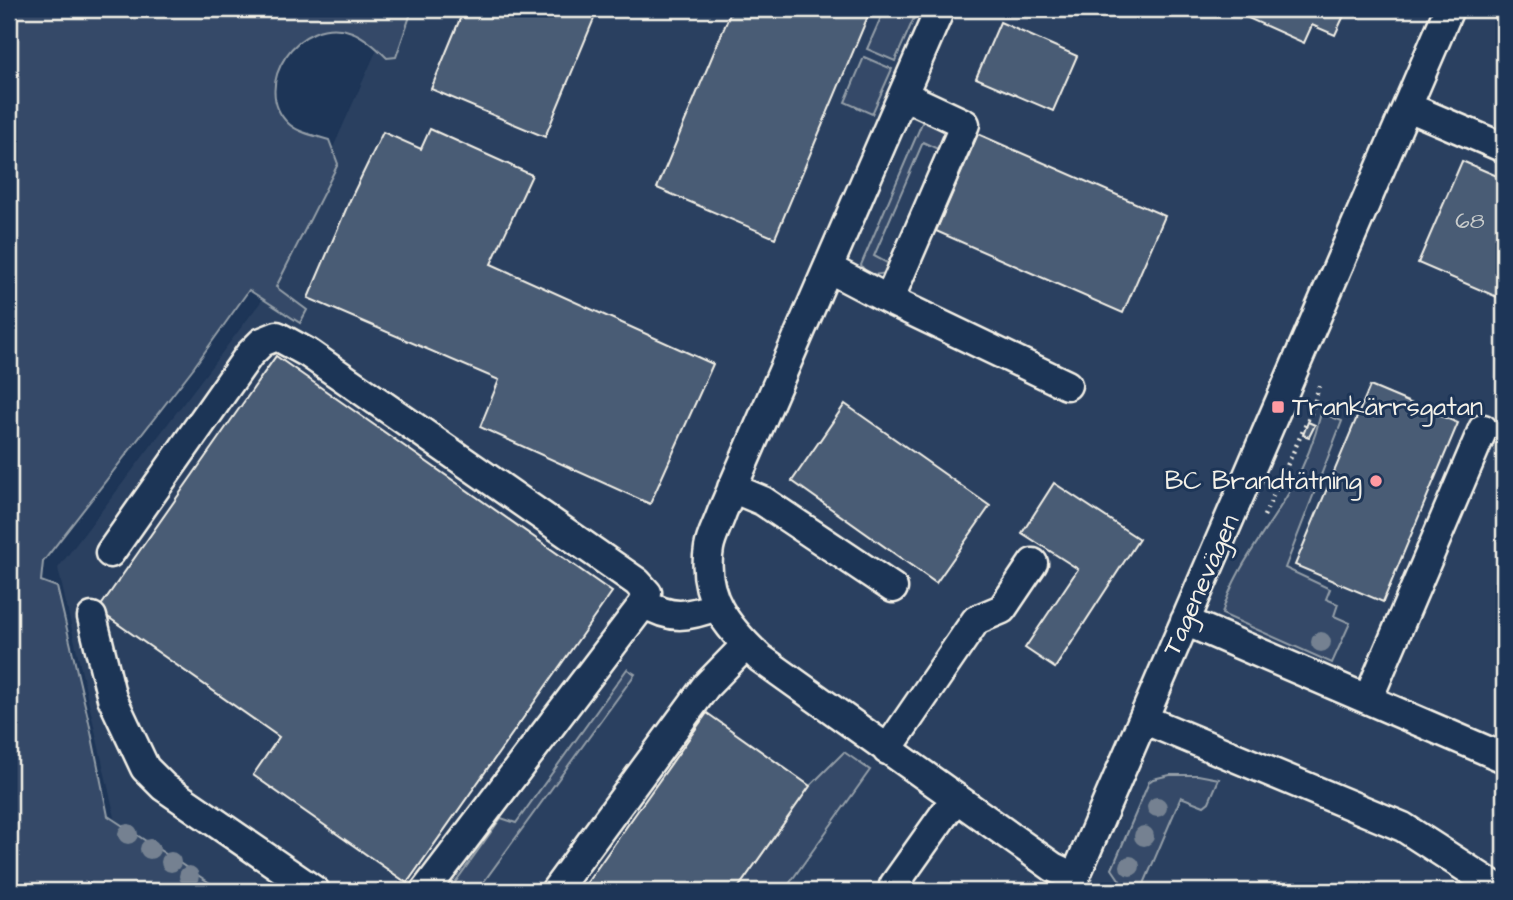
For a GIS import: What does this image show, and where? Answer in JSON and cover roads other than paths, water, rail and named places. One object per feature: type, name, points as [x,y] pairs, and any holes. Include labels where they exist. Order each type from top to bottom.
[{"type":"street","points":[[940,9],[732,488],[709,546],[706,576],[716,606],[733,633],[760,658],[1076,886]]},
{"type":"street","name":"Tagenevägen","points":[[1076,886],[1143,719],[1449,9]]},
{"type":"street","points":[[890,300],[965,124],[902,95]]},
{"type":"street","points":[[1408,107],[1504,148]]},
{"type":"street","points":[[828,268],[1067,385]]},
{"type":"street","points":[[110,553],[249,355],[262,342],[277,336],[308,353],[637,582],[647,593],[644,603],[425,891]]},
{"type":"street","points":[[1368,699],[1483,429]]},
{"type":"street","points":[[732,488],[763,501],[893,588]]},
{"type":"street","points":[[887,750],[976,620],[1002,609],[1033,563]]},
{"type":"street","points":[[644,603],[659,613],[677,615],[695,614],[716,606]]},
{"type":"street","points":[[92,617],[112,698],[145,768],[164,787],[315,891]]},
{"type":"street","points":[[1185,621],[1504,758]]},
{"type":"street","points":[[555,891],[706,686],[746,645]]},
{"type":"street","points":[[1143,719],[1403,827],[1502,891]]},
{"type":"street","points":[[894,885],[955,799]]},
{"type":"place","name":"Trankärrsgatan","points":[[1278,407]]},
{"type":"place","name":"BC Brandtätning","points":[[1376,481]]}]
